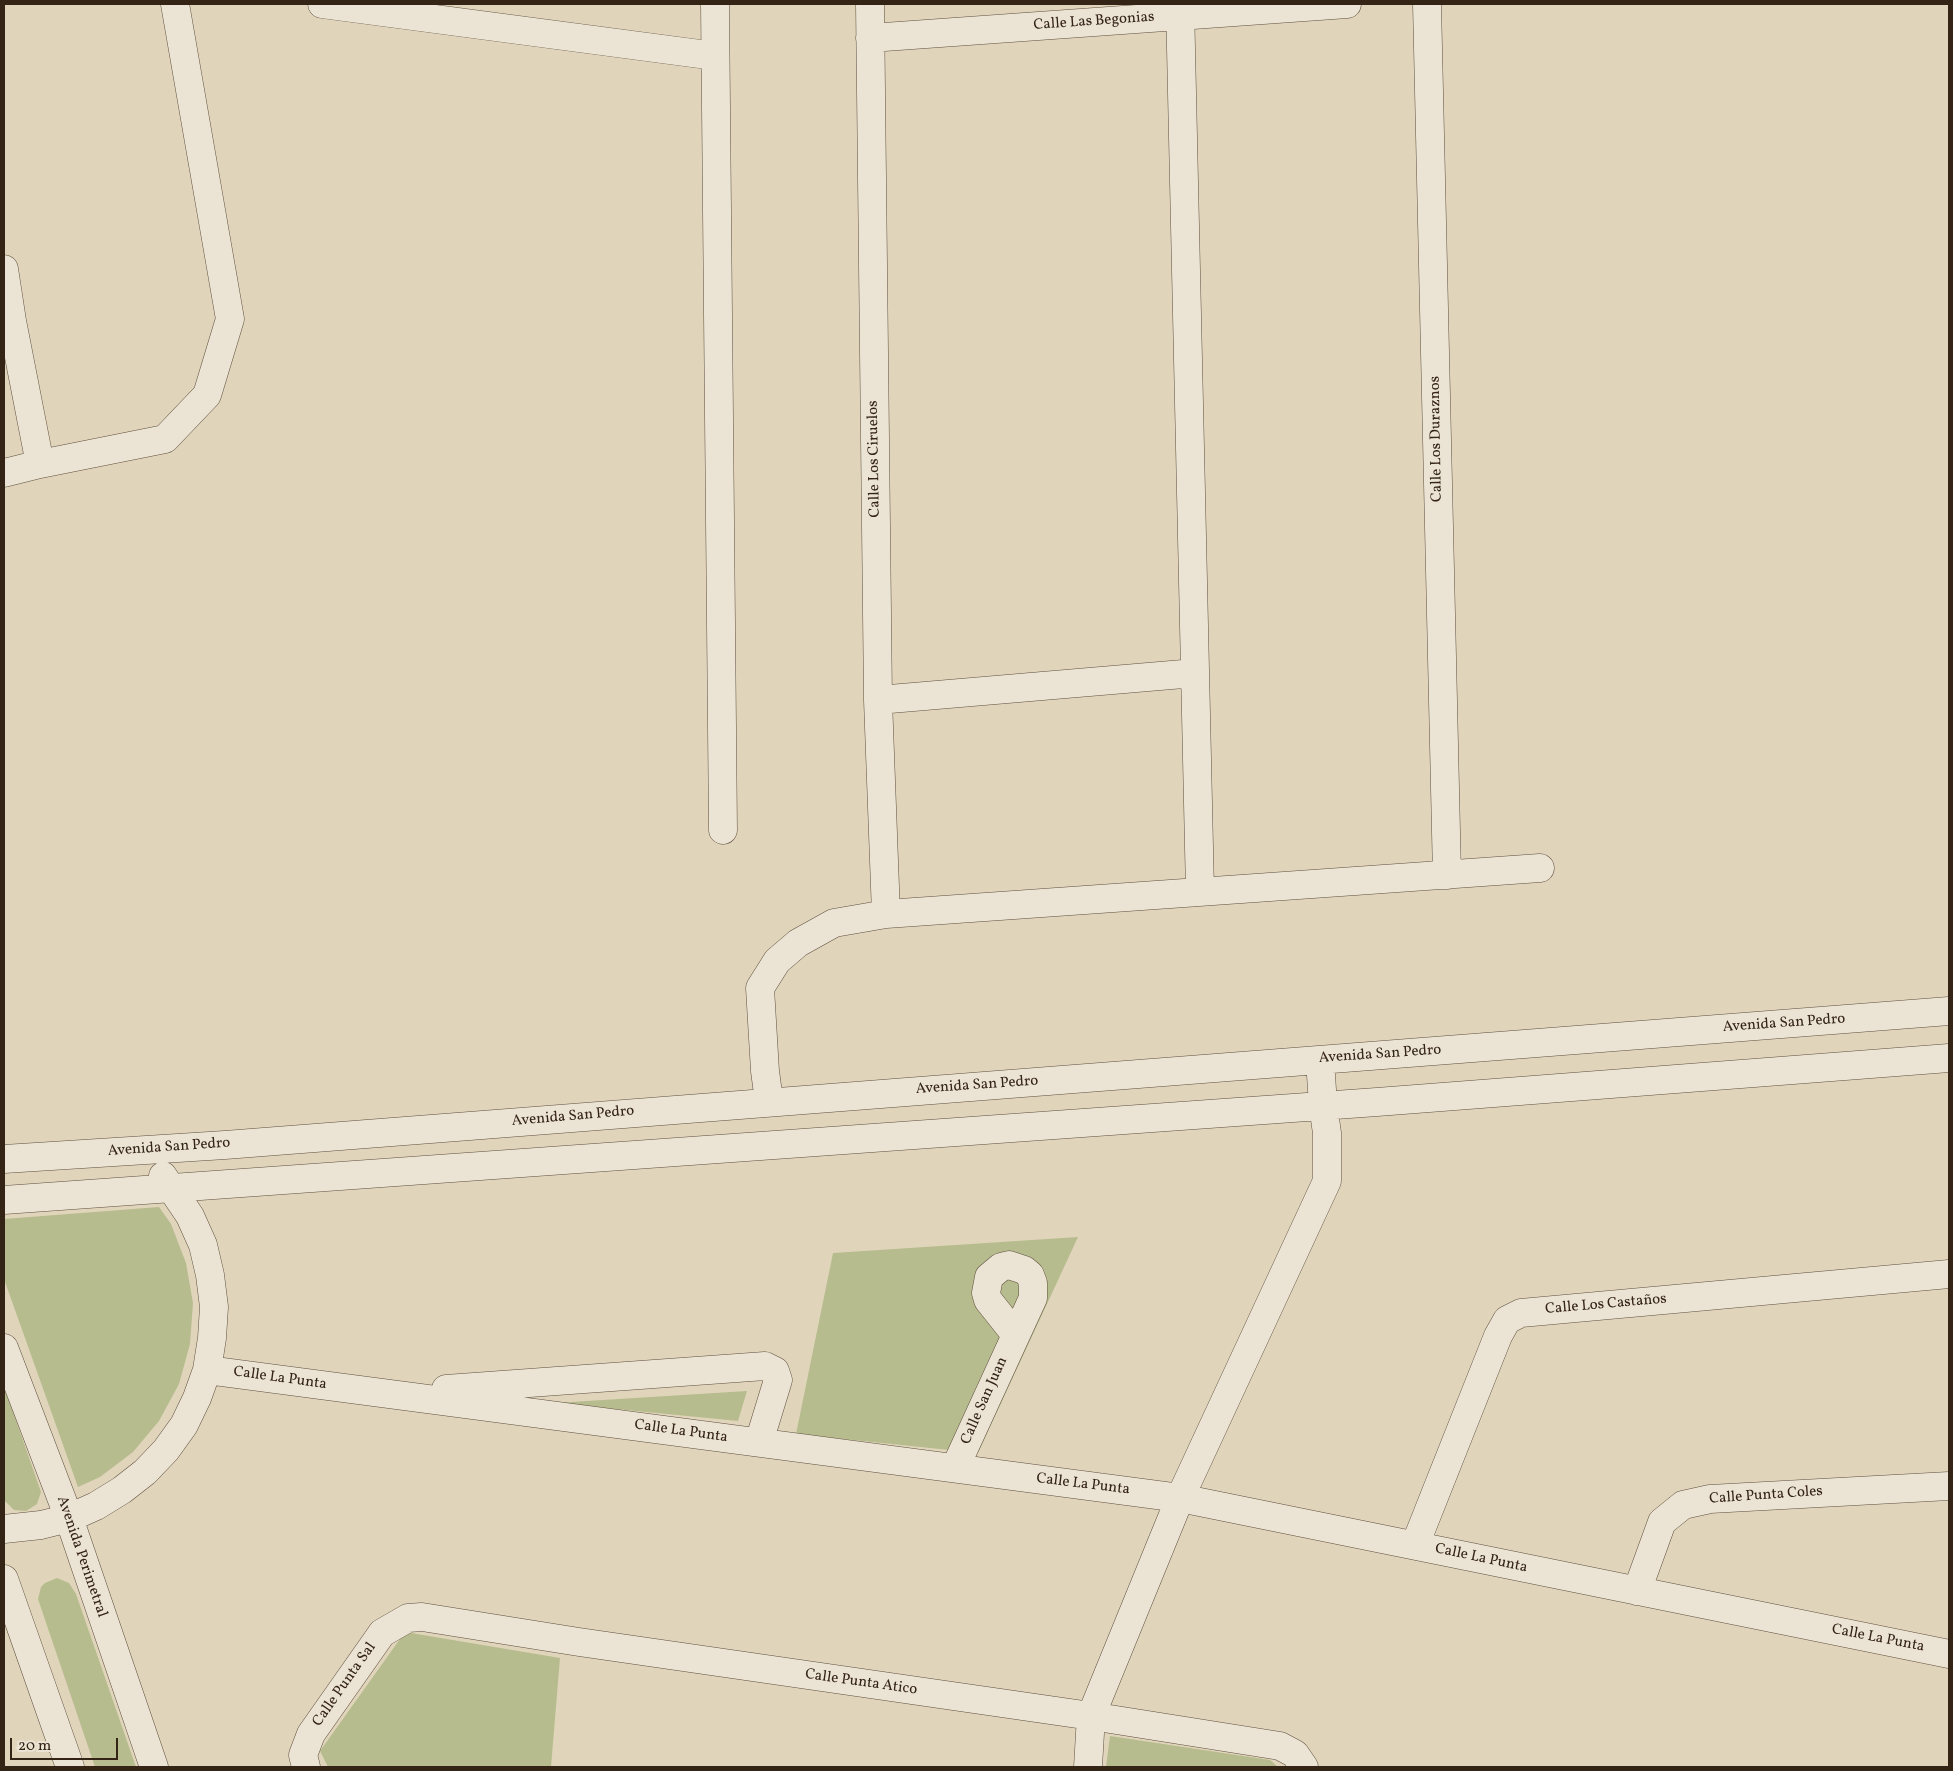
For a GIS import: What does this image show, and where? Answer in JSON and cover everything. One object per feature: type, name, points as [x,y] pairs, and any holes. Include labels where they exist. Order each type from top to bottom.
[{"type":"street","points":[[4,473],[166,439],[207,395],[230,319],[175,4]]},
{"type":"street","points":[[322,4],[715,56]]},
{"type":"street","points":[[715,4],[723,830]]},
{"type":"street","name":"Calle Los Ciruelos","points":[[870,4],[878,700],[886,914]]},
{"type":"street","name":"Calle Las Begonias","points":[[870,38],[1180,10],[1347,4]]},
{"type":"street","name":"Calle Los Duraznos","points":[[1427,4],[1447,875]]},
{"type":"street","points":[[1180,10],[1200,892]]},
{"type":"street","points":[[4,269],[12,321],[40,464]]},
{"type":"street","points":[[878,700],[1195,673]]},
{"type":"street","points":[[769,1101],[760,988],[777,961],[798,943],[834,923],[886,914],[1540,868]]},
{"type":"street","name":"Avenida San Pedro","points":[[4,1159],[139,1151],[1949,1011]]},
{"type":"street","points":[[4,1200],[1323,1106],[1949,1058]]},
{"type":"street","points":[[1088,1767],[1091,1716],[1180,1498],[1326,1181],[1327,1133],[1320,1060]]},
{"type":"street","points":[[4,1529],[41,1526],[68,1518],[96,1506],[146,1472],[166,1450],[184,1425],[197,1398],[207,1370],[214,1307],[210,1275],[202,1244],[190,1216],[173,1188],[139,1151]]},
{"type":"street","name":"Calle Los Castaños","points":[[1415,1545],[1498,1336],[1507,1320],[1514,1316],[1530,1312],[1949,1274]]},
{"type":"street","name":"Calle San Juan","points":[[954,1468],[1015,1334]]},
{"type":"street","name":"Avenida Perimetral","points":[[4,1348],[68,1518],[154,1767]]},
{"type":"street","points":[[389,1394],[765,1366],[775,1371],[778,1380],[759,1442]]},
{"type":"street","name":"Calle La Punta","points":[[207,1370],[1180,1498],[1949,1654]]},
{"type":"street","name":"Calle Punta Coles","points":[[1637,1591],[1662,1522],[1683,1505],[1710,1499],[1949,1486]]},
{"type":"street","points":[[4,1579],[70,1767]]},
{"type":"street","name":"Calle Punta Atico","points":[[408,1618],[422,1617],[579,1642],[1091,1716],[1280,1746],[1295,1754],[1304,1767]]},
{"type":"street","name":"Calle Punta Sal","points":[[306,1767],[304,1755],[311,1734],[382,1633],[408,1618]]},
{"type":"green space","points":[[159,1207],[171,1224],[186,1263],[193,1303],[190,1344],[179,1384],[159,1421],[133,1452],[100,1477],[78,1487],[4,1279],[4,1219]]},
{"type":"green space","points":[[1078,1237],[978,1453],[796,1434],[833,1253]]},
{"type":"green space","points":[[4,1386],[41,1492],[37,1504],[26,1511],[14,1510],[4,1500]]},
{"type":"green space","points":[[747,1391],[738,1421],[555,1403]]},
{"type":"green space","points":[[57,1578],[69,1583],[76,1594],[136,1767],[95,1767],[38,1599],[41,1587],[45,1583]]},
{"type":"green space","points":[[405,1632],[560,1658],[551,1767],[328,1767],[320,1751]]},
{"type":"green space","points":[[1110,1736],[1270,1760],[1278,1767],[1106,1767]]}]
